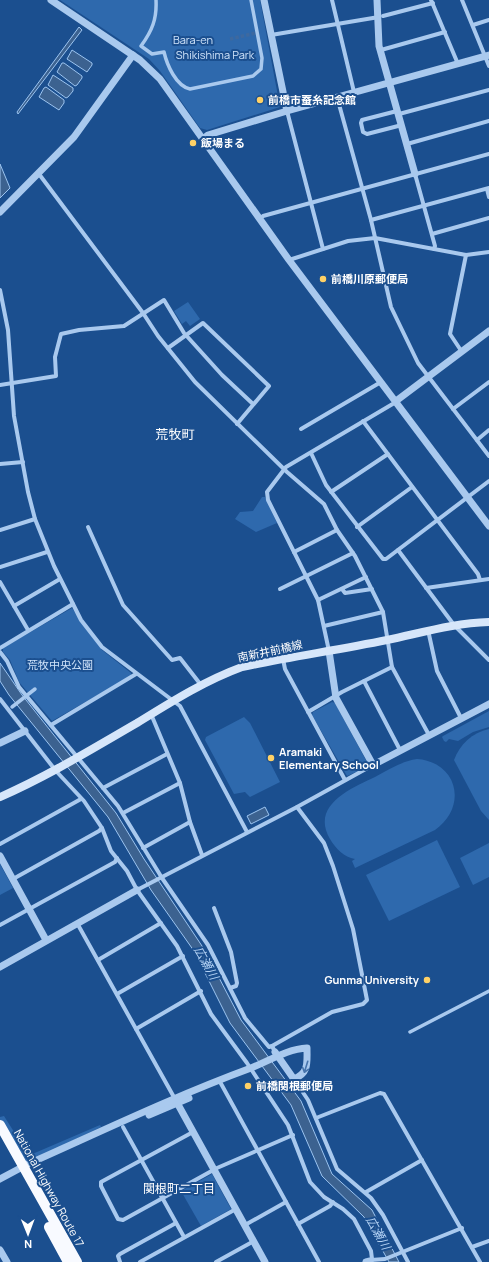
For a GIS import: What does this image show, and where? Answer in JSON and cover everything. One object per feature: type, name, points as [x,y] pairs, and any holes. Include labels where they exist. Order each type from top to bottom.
[{"type":"highway","name":"National Highway Route 17","points":[[0,1125],[20,1168],[68,1262]]},
{"type":"highway","name":"National Highway Route 17","points":[[0,1139],[20,1168],[77,1262]]},
{"type":"main road","name":"南新井前橋線","points":[[56,771],[201,685],[242,667],[329,651],[454,625],[489,622]]},
{"type":"main road","points":[[0,797],[56,771]]},
{"type":"street","points":[[51,0],[133,55],[149,67],[160,79],[289,260],[489,526]]},
{"type":"street","points":[[156,0],[156,17],[150,32],[141,46],[142,50],[150,56],[164,52],[170,69],[181,84],[187,88],[200,87],[257,74],[261,69],[263,63],[251,0]]},
{"type":"street","points":[[264,0],[287,112],[323,249]]},
{"type":"street","points":[[332,0],[354,92]]},
{"type":"street","points":[[377,0],[381,16]]},
{"type":"street","points":[[381,0],[381,50],[432,234],[434,249]]},
{"type":"street","points":[[462,0],[487,56],[489,66]]},
{"type":"street","points":[[271,35],[381,16],[432,1],[458,64]]},
{"type":"street","points":[[473,25],[489,20]]},
{"type":"street","points":[[381,50],[445,32]]},
{"type":"street","points":[[0,212],[74,137],[133,55]]},
{"type":"street","points":[[203,139],[208,136],[354,92],[487,56]]},
{"type":"street","points":[[402,125],[367,134],[364,133],[361,123],[362,120],[489,90]]},
{"type":"street","points":[[337,97],[376,238],[390,304],[418,363],[489,456]]},
{"type":"street","points":[[407,144],[489,121]]},
{"type":"street","points":[[259,219],[263,216],[489,154]]},
{"type":"street","points":[[39,174],[143,313],[158,336],[195,382],[284,469],[324,504],[337,530],[353,553],[383,612],[389,639],[392,667],[429,735]]},
{"type":"street","points":[[371,220],[488,188],[489,197]]},
{"type":"street","points":[[432,234],[489,218]]},
{"type":"street","points":[[289,260],[357,239],[376,238],[466,255],[489,252]]},
{"type":"street","points":[[462,352],[450,334],[466,255]]},
{"type":"street","points":[[0,290],[8,330],[14,416],[35,519],[47,552],[82,620],[102,647],[136,674],[174,701],[181,708],[247,832]]},
{"type":"street","points":[[0,385],[56,376],[54,357],[61,334],[79,330],[124,326],[164,300],[186,335],[222,375],[253,404]]},
{"type":"street","points":[[168,348],[203,323],[268,386],[237,424]]},
{"type":"street","points":[[373,765],[335,696],[329,651],[318,600],[267,497],[269,489],[284,469],[396,402],[489,331]]},
{"type":"street","points":[[300,429],[381,382]]},
{"type":"street","points":[[453,409],[489,382]]},
{"type":"street","points":[[364,421],[478,574],[480,580]]},
{"type":"street","points":[[477,440],[489,430]]},
{"type":"street","points":[[311,453],[324,481],[331,492],[383,559],[398,550],[489,481]]},
{"type":"street","points":[[331,492],[388,454]]},
{"type":"street","points":[[0,464],[23,462]]},
{"type":"street","points":[[357,526],[412,487]]},
{"type":"street","points":[[0,530],[35,519]]},
{"type":"street","points":[[88,527],[123,605],[172,660],[180,658],[201,685]]},
{"type":"street","points":[[294,552],[337,530]]},
{"type":"street","points":[[398,550],[454,625],[489,660]]},
{"type":"street","points":[[0,567],[47,552]]},
{"type":"street","points":[[280,589],[353,553]]},
{"type":"street","points":[[318,600],[366,577]]},
{"type":"street","points":[[14,606],[60,579]]},
{"type":"street","points":[[426,588],[489,579]]},
{"type":"street","points":[[0,582],[28,630]]},
{"type":"street","points":[[342,589],[345,593],[372,589]]},
{"type":"street","points":[[0,648],[73,604]]},
{"type":"street","points":[[324,626],[383,612]]},
{"type":"street","points":[[428,630],[437,671],[461,718]]},
{"type":"street","points":[[0,652],[7,661],[15,680],[25,696],[51,725],[123,813],[161,879],[208,945],[251,1025],[274,1053],[308,1100],[337,1169],[366,1192],[381,1210],[408,1262]]},
{"type":"street","points":[[283,659],[285,669],[345,780]]},
{"type":"street","points":[[308,712],[335,696],[392,667]]},
{"type":"street","points":[[51,725],[136,674]]},
{"type":"street","points":[[364,681],[400,750]]},
{"type":"street","points":[[13,706],[35,688]]},
{"type":"street","points":[[0,698],[56,771],[81,799],[102,828],[111,851],[127,871],[137,890],[183,956],[214,1018],[251,1068],[288,1125],[310,1182],[320,1194],[347,1212],[357,1223],[372,1254],[369,1261]]},
{"type":"street","points":[[0,966],[137,890],[161,879],[202,855],[297,807],[400,750],[489,704]]},
{"type":"street","points":[[152,714],[180,783],[190,822],[202,855]]},
{"type":"street","points":[[0,743],[25,731]]},
{"type":"street","points":[[103,788],[167,754]]},
{"type":"street","points":[[123,813],[180,783]]},
{"type":"street","points":[[0,844],[81,799]]},
{"type":"street","points":[[20,1168],[66,1152],[123,1127],[219,1081],[260,1065],[274,1053],[332,1012],[363,1004],[366,1000],[356,940],[333,866],[324,843],[297,807]]},
{"type":"street","points":[[144,848],[190,822]]},
{"type":"street","points":[[13,879],[102,828]]},
{"type":"street","points":[[0,856],[46,940]]},
{"type":"street","points":[[0,925],[115,862],[117,858]]},
{"type":"street","points":[[214,908],[232,956],[237,982],[236,986],[230,988]]},
{"type":"street","points":[[98,960],[161,923]]},
{"type":"street","points":[[77,924],[266,1262]]},
{"type":"street","points":[[116,994],[183,956]]},
{"type":"street","points":[[136,1029],[201,991]]},
{"type":"street","points":[[410,1032],[489,991]]},
{"type":"street","points":[[274,1053],[307,1048],[306,1070],[296,1082]]},
{"type":"street","points":[[219,1081],[319,1262]]},
{"type":"street","points":[[316,1118],[382,1093],[386,1096],[480,1262]]},
{"type":"street","points":[[0,1179],[20,1168],[176,1101]]},
{"type":"street","points":[[123,1127],[184,1237]]},
{"type":"street","points":[[193,1132],[101,1182],[101,1186],[118,1219],[121,1220],[214,1169],[293,1135]]},
{"type":"street","points":[[366,1192],[422,1160]]},
{"type":"street","points":[[245,1224],[286,1202]]},
{"type":"street","points":[[298,1224],[330,1206],[333,1202]]},
{"type":"street","points":[[140,1262],[236,1209]]},
{"type":"street","points":[[120,1262],[118,1256],[120,1254],[176,1223]]},
{"type":"street","points":[[369,1261],[385,1259],[462,1228]]},
{"type":"street","points":[[216,1262],[254,1241]]},
{"type":"street","points":[[472,1247],[489,1241]]},
{"type":"street","points":[[0,1250],[7,1262]]},
{"type":"green space","name":"Shikishima Park","points":[[60,0],[260,0],[280,107],[207,130],[200,128],[160,71],[149,59]]},
{"type":"green space","points":[[188,302],[200,319],[190,326],[186,321],[182,324],[174,311]]},
{"type":"green space","points":[[262,497],[265,497],[277,523],[256,532],[235,519],[240,512],[253,511]]},
{"type":"green space","name":"荒牧中央公園","points":[[72,608],[102,650],[131,673],[131,676],[52,721],[19,682],[10,660],[3,652],[3,648]]},
{"type":"green space","points":[[332,702],[335,703],[368,764],[367,767],[347,776],[312,715],[313,712]]},
{"type":"green space","points":[[489,711],[489,727],[473,732],[458,741],[449,739],[446,742],[444,741],[443,736]]},
{"type":"green space","points":[[244,717],[250,723],[280,782],[250,797],[245,792],[234,794],[205,740],[206,737]]},
{"type":"green space","points":[[489,729],[489,820],[481,811],[454,760],[467,740],[477,733]]},
{"type":"green space","points":[[417,759],[431,762],[442,768],[449,777],[454,787],[455,798],[452,810],[435,830],[355,868],[352,861],[355,859],[341,852],[330,839],[325,827],[325,817],[329,807],[345,792],[390,769]]},
{"type":"green space","points":[[437,840],[460,887],[389,921],[366,875]]},
{"type":"green space","points":[[489,843],[489,877],[473,885],[460,858]]},
{"type":"green space","points":[[0,864],[13,888],[0,895]]},
{"type":"green space","points":[[4,1116],[16,1135],[19,1134],[30,1155],[100,1125],[101,1127],[24,1164],[0,1121],[0,1117]]},
{"type":"green space","points":[[212,1174],[231,1209],[201,1226],[181,1191]]},
{"type":"water","points":[[79,27],[82,30],[18,114],[17,112]]},
{"type":"water","points":[[72,50],[92,63],[87,72],[67,59]]},
{"type":"water","points":[[62,63],[82,76],[77,85],[75,86],[57,72]]},
{"type":"water","points":[[53,75],[73,88],[73,91],[68,97],[66,98],[48,85]]},
{"type":"water","points":[[46,87],[64,100],[64,103],[59,110],[39,97]]},
{"type":"water","points":[[0,164],[10,188],[0,198]]},
{"type":"water","name":"広瀬川","points":[[0,663],[22,695],[116,813],[144,859],[204,949],[241,1020],[301,1101],[332,1174],[372,1210],[399,1262],[389,1262],[364,1217],[322,1176],[291,1105],[230,1023],[194,951],[151,890],[108,817],[9,695],[0,681]]},
{"type":"water","points":[[265,807],[269,815],[251,824],[247,816]]},
{"type":"tunnel","points":[[230,39],[256,33]]},
{"type":"place","name":"前橋市蚕糸記念館","points":[[260,100]]},
{"type":"place","name":"飯場まる","points":[[193,143]]},
{"type":"place","name":"前橋川原郵便局","points":[[323,279]]},
{"type":"place","name":"Aramaki Elementary School","points":[[271,758]]},
{"type":"place","name":"Gunma University","points":[[427,980]]},
{"type":"place","name":"前橋関根郵便局","points":[[248,1086]]},
{"type":"district","name":"荒牧町","points":[[175,434]]},
{"type":"district","name":"関根町二丁目","points":[[179,1189]]},
{"type":"park label","name":"Bara-en","points":[[193,40]]}]
